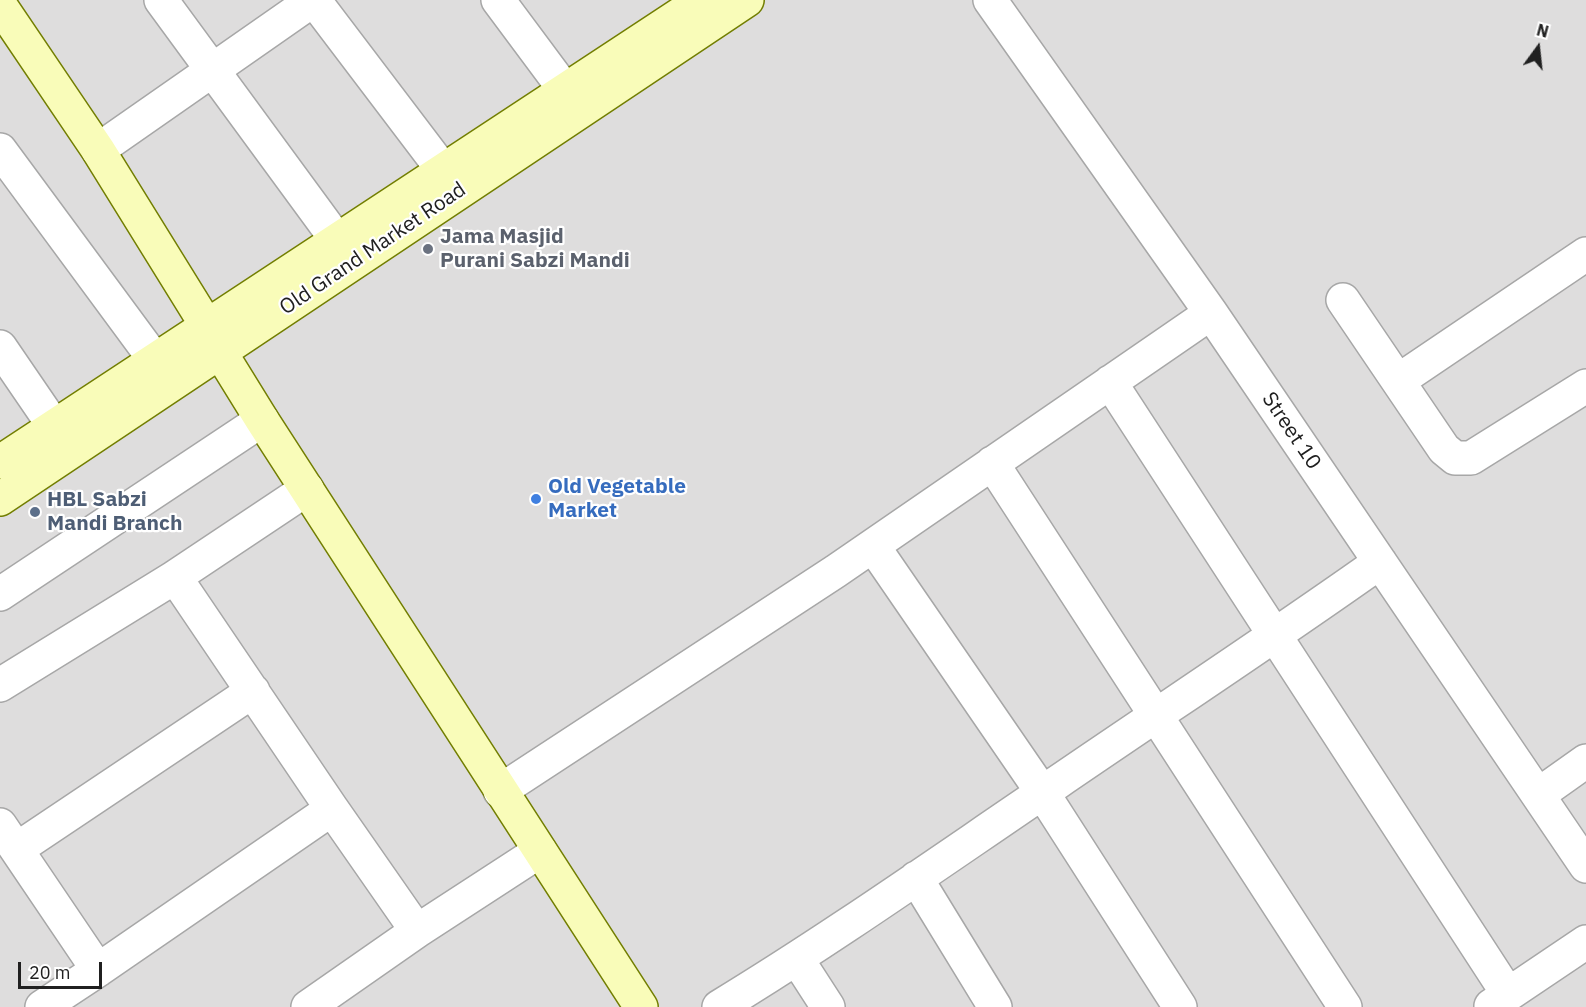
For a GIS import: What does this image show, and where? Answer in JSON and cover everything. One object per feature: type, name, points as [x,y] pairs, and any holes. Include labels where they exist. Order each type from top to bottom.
[{"type":"street","points":[[160,0],[337,240]]},
{"type":"street","points":[[98,150],[313,0],[443,170]]},
{"type":"street","points":[[498,0],[565,90]]},
{"type":"street","name":"Old Grand Market Road","points":[[0,462],[155,360],[214,339],[747,0]]},
{"type":"street","name":"Street 10","points":[[990,0],[1211,313],[1586,867]]},
{"type":"street","name":"Old Grand Market Road","points":[[0,498],[214,339],[337,240],[565,90],[688,4]]},
{"type":"street","points":[[0,5],[98,150],[262,420],[641,1007]]},
{"type":"street","points":[[0,150],[155,360]]},
{"type":"street","points":[[1398,381],[1586,254]]},
{"type":"street","points":[[1343,300],[1444,449],[1455,458],[1471,458],[1586,386]]},
{"type":"street","points":[[500,791],[873,546],[1211,313]]},
{"type":"street","points":[[0,347],[54,426]]},
{"type":"street","points":[[1110,382],[1275,637],[1499,1001],[1586,942]]},
{"type":"street","points":[[0,594],[262,420]]},
{"type":"street","points":[[993,464],[1346,1007]]},
{"type":"street","points":[[0,685],[175,577],[307,489]]},
{"type":"street","points":[[873,546],[1042,792],[1180,1007]]},
{"type":"street","points":[[719,1007],[797,959],[1157,714],[1275,637],[1380,562]]},
{"type":"street","points":[[175,577],[417,931]]},
{"type":"street","points":[[98,970],[8,837],[253,691]]},
{"type":"street","points":[[1538,795],[1586,761]]},
{"type":"street","points":[[42,1007],[332,808]]},
{"type":"street","points":[[308,1007],[417,931],[540,851]]},
{"type":"street","points":[[916,878],[995,1007]]},
{"type":"street","points":[[797,959],[828,1007]]},
{"type":"shaded area","points":[[0,0],[1586,0],[1586,1007],[0,1007]]},
{"type":"place","name":"Jama Masjid Purani Sabzi Mandi","points":[[428,249]]},
{"type":"place","name":"Old Vegetable Market","points":[[536,499]]},
{"type":"place","name":"HBL Sabzi Mandi Branch","points":[[35,512]]}]
